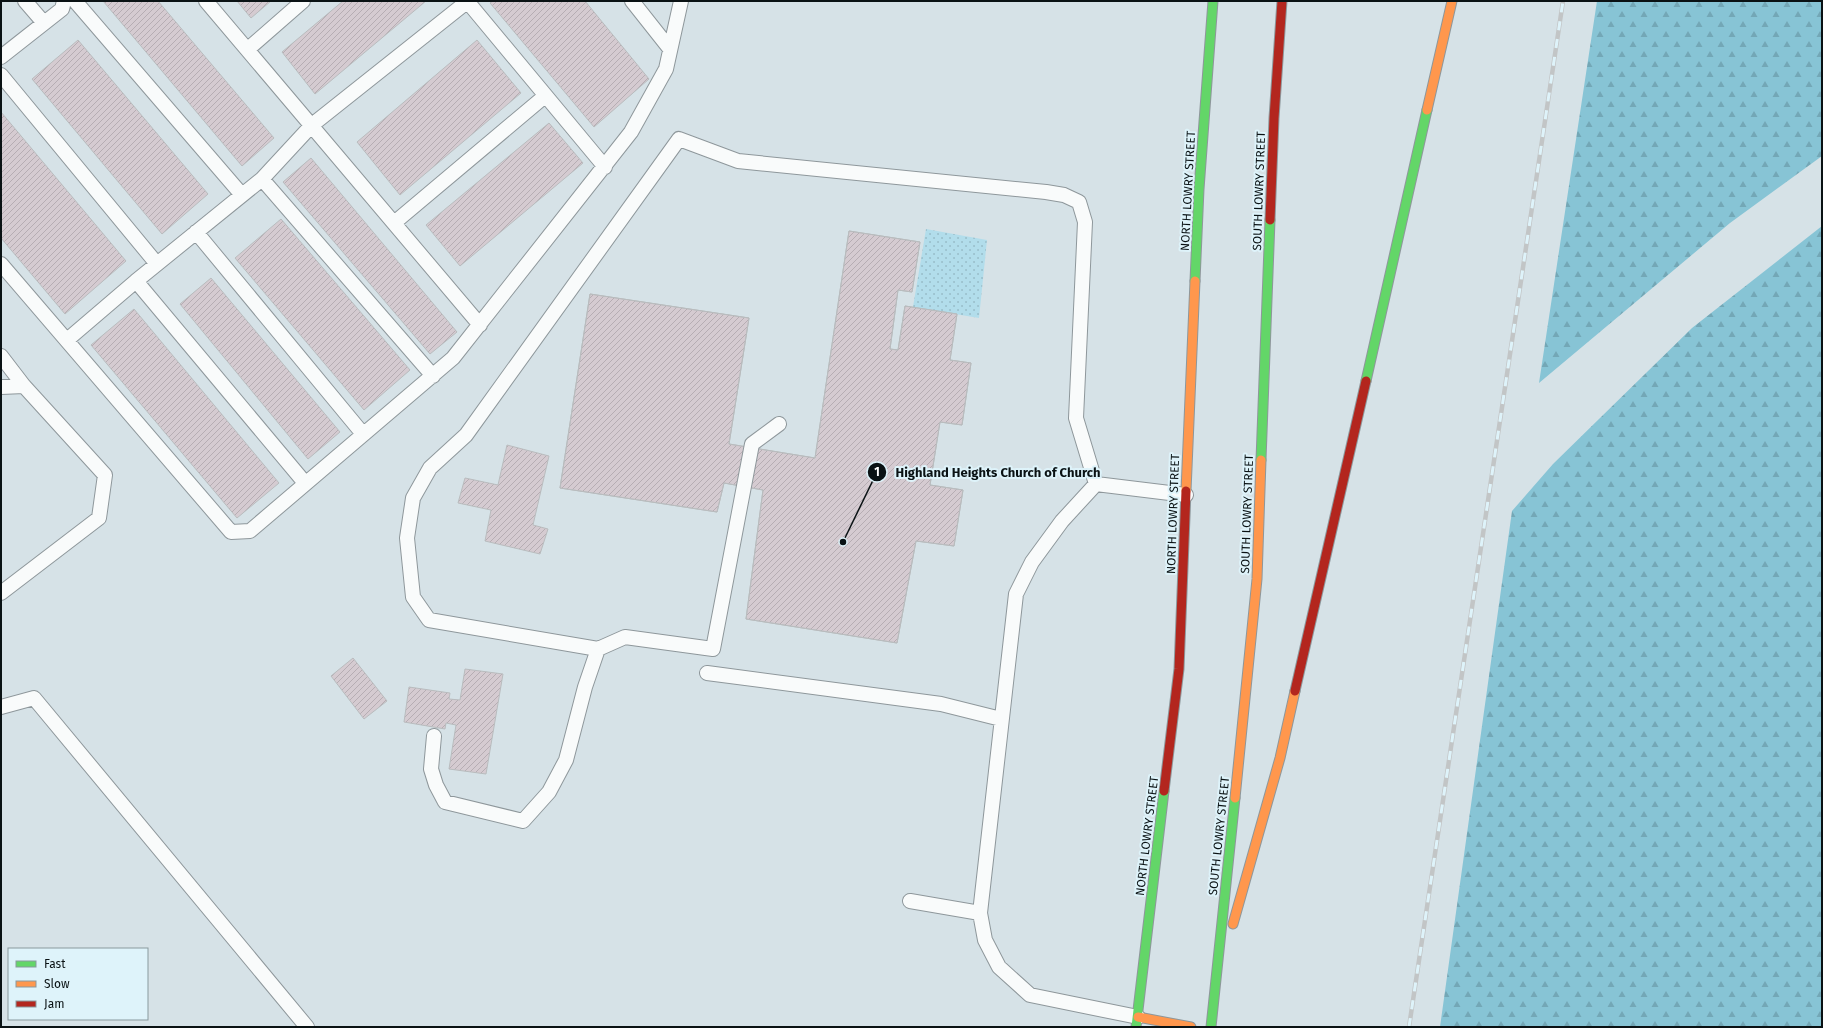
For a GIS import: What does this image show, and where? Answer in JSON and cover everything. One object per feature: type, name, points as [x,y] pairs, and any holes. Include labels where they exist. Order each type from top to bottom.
[{"type":"main road","name":"SOUTH LOWRY STREET","points":[[1211,1027],[1217,981],[1257,579],[1274,118],[1282,1]]},
{"type":"main road","points":[[1217,981],[1280,758],[1452,1]]},
{"type":"main road","name":"NORTH LOWRY STREET","points":[[1137,1022],[1179,669],[1199,190],[1212,2]]},
{"type":"main road","points":[[1137,1022],[1191,1027]]},
{"type":"lane","points":[[26,1],[44,23]]},
{"type":"lane","points":[[1,57],[62,9],[64,1]]},
{"type":"lane","points":[[75,1],[242,195]]},
{"type":"lane","points":[[206,1],[480,325]]},
{"type":"lane","points":[[248,50],[303,1]]},
{"type":"lane","points":[[67,340],[136,281],[262,179],[312,125],[467,1],[605,167]]},
{"type":"lane","points":[[632,1],[670,49]]},
{"type":"lane","points":[[1,264],[231,532],[250,531],[433,376],[453,358],[480,325],[631,132],[666,69],[681,1]]},
{"type":"lane","points":[[1,75],[157,264]]},
{"type":"lane","points":[[394,223],[545,96]]},
{"type":"lane","points":[[779,424],[752,444],[713,648],[625,637],[598,649],[429,620],[413,597],[407,538],[413,498],[430,468],[466,434],[679,139],[738,161],[1046,192],[1064,195],[1079,202],[1086,222],[1076,418],[1096,484]]},
{"type":"lane","points":[[262,179],[433,376]]},
{"type":"lane","points":[[196,232],[363,434]]},
{"type":"lane","points":[[136,281],[305,483]]},
{"type":"lane","points":[[1,356],[24,386],[105,475],[99,518],[1,592]]},
{"type":"lane","points":[[1,387],[24,386]]},
{"type":"lane","points":[[1096,484],[1186,495]]},
{"type":"lane","points":[[1096,484],[1054,533],[1032,562],[1016,594],[980,913],[985,940],[999,967],[1030,995],[1137,1022]]},
{"type":"lane","points":[[434,736],[431,769],[436,785],[444,802],[524,821],[549,792],[566,760],[585,687],[598,649]]},
{"type":"lane","points":[[707,673],[941,704],[1001,720]]},
{"type":"lane","points":[[1,707],[34,698],[307,1027]]},
{"type":"lane","points":[[910,901],[980,913]]},
{"type":"green space","points":[[1597,1],[1822,1],[1822,156],[1730,223],[1539,383]]},
{"type":"green space","points":[[1822,226],[1822,1027],[1440,1027],[1512,511],[1553,464],[1692,328]]},
{"type":"shaded area","points":[[926,229],[987,240],[979,318],[913,307]]},
{"type":"building","points":[[103,1],[158,1],[274,138],[242,166]]},
{"type":"building","points":[[237,1],[271,1],[251,18]]},
{"type":"building","points":[[343,1],[426,1],[315,94],[282,52]]},
{"type":"building","points":[[493,1],[585,1],[649,79],[594,127],[490,3]]},
{"type":"building","points":[[78,40],[208,194],[162,234],[32,79]]},
{"type":"building","points":[[477,40],[521,93],[400,195],[357,142]]},
{"type":"building","points":[[1,112],[126,261],[65,314],[1,238]]},
{"type":"building","points":[[549,123],[583,163],[460,266],[426,225]]},
{"type":"building","points":[[311,158],[457,332],[430,354],[283,182]]},
{"type":"building","points":[[281,219],[410,370],[364,410],[235,258]]},
{"type":"building","points":[[849,231],[920,242],[912,292],[898,290],[890,349],[898,350],[905,306],[957,314],[950,360],[971,363],[962,425],[940,422],[930,485],[963,490],[954,546],[916,541],[897,643],[746,619],[763,490],[724,483],[717,512],[560,488],[590,294],[749,318],[729,444],[815,458]]},
{"type":"building","points":[[849,231],[920,242],[912,292],[898,290],[890,349],[898,350],[905,306],[957,314],[950,360],[971,363],[962,425],[940,422],[930,485],[963,490],[954,546],[916,541],[897,643],[746,619],[763,490],[724,483],[717,512],[560,488],[590,294],[749,318],[729,444],[815,458]]},
{"type":"building","points":[[211,278],[340,432],[308,459],[180,304]]},
{"type":"building","points":[[134,309],[279,483],[237,518],[91,345]]},
{"type":"building","points":[[507,445],[549,456],[533,525],[548,529],[540,554],[485,541],[491,510],[458,503],[465,478],[498,485]]},
{"type":"building","points":[[353,658],[387,701],[364,719],[331,676]]},
{"type":"building","points":[[465,669],[503,674],[486,774],[449,769],[456,725],[446,723],[445,729],[404,722],[409,687],[450,693],[449,699],[460,700]]},
{"type":"railway","points":[[1409,1027],[1563,1]]},
{"type":"traffic: fast","points":[[1195,281],[1199,189],[1213,1]]},
{"type":"traffic: fast","points":[[1366,381],[1427,110]]},
{"type":"traffic: fast","points":[[1261,460],[1270,220]]},
{"type":"traffic: fast","points":[[1136,1027],[1164,791]]},
{"type":"traffic: fast","points":[[1211,1027],[1235,798]]},
{"type":"traffic: slow","points":[[1427,110],[1452,1]]},
{"type":"traffic: slow","points":[[1186,491],[1195,281]]},
{"type":"traffic: slow","points":[[1235,798],[1257,579],[1261,460]]},
{"type":"traffic: slow","points":[[1233,924],[1280,758],[1295,691]]},
{"type":"traffic: slow","points":[[1138,1017],[1191,1027]]},
{"type":"traffic: jam","points":[[1270,220],[1274,118],[1282,1]]},
{"type":"traffic: jam","points":[[1295,691],[1366,381]]},
{"type":"traffic: jam","points":[[1164,791],[1179,669],[1186,491]]},
{"type":"place","name":"Highland Heights Church of Church","points":[[843,542]]}]
